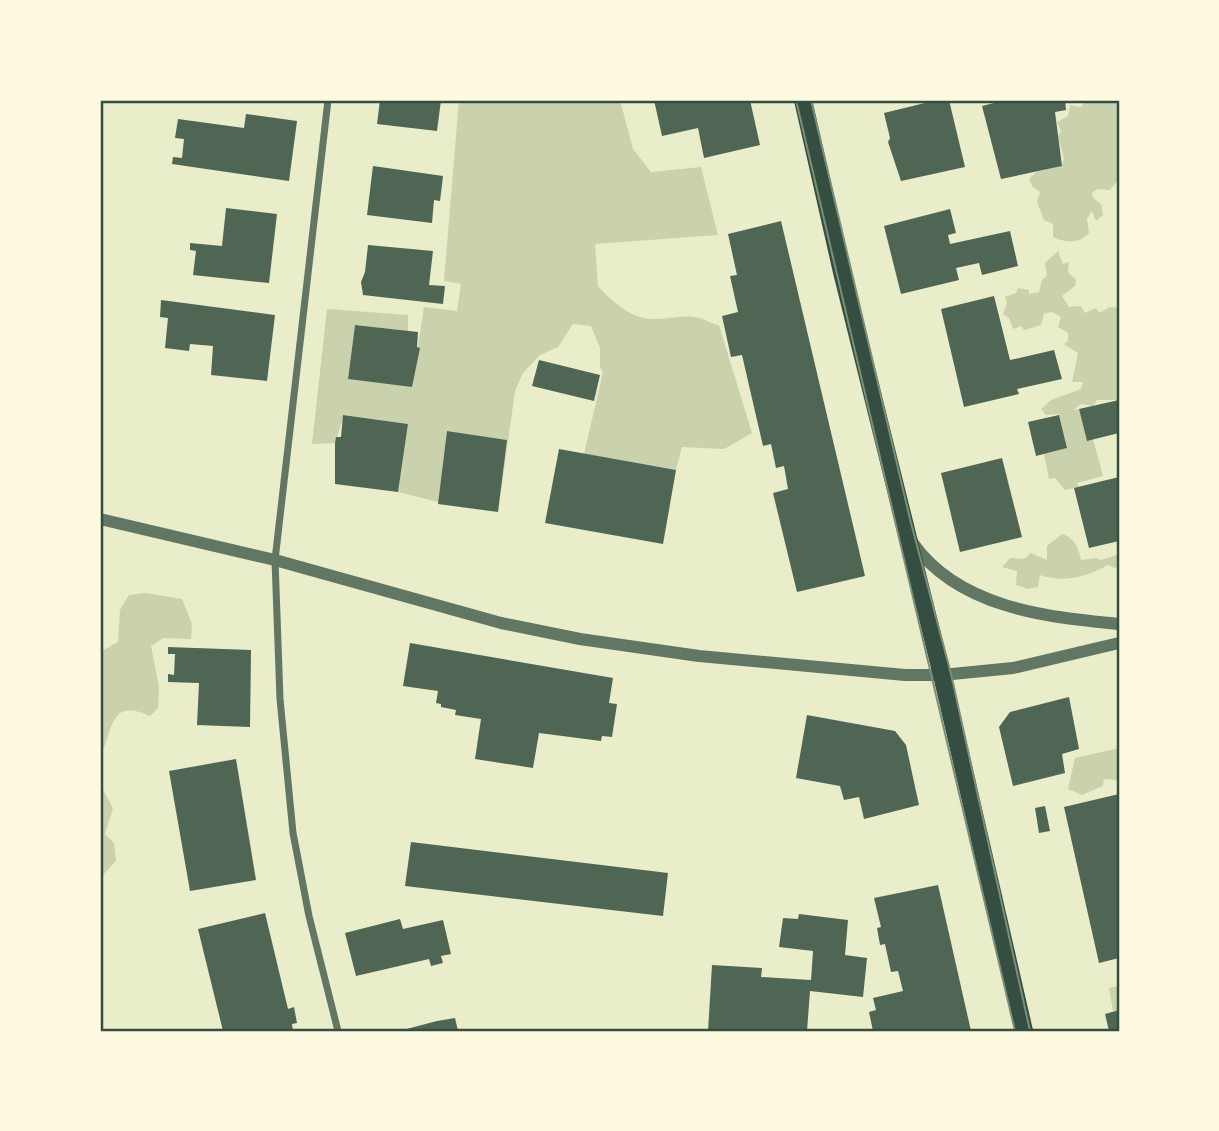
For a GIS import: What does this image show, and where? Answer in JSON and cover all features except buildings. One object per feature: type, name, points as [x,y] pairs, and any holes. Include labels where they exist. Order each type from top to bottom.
[{"type":"main road","points":[[803,100],[942,675],[1024,1031]]},
{"type":"street","points":[[328,100],[275,560],[280,699],[293,833],[309,916],[338,1031]]},
{"type":"street","points":[[100,519],[275,560],[500,623],[580,639],[775,664],[905,675],[942,675],[1013,668],[1119,643]]},
{"type":"street","points":[[906,533],[919,552],[947,577],[992,601],[1030,612],[1119,624]]},
{"type":"green space","points":[[459,100],[620,100],[633,149],[651,172],[701,167],[718,235],[595,244],[598,286],[630,313],[643,318],[685,316],[719,325],[752,433],[724,449],[682,447],[676,470],[584,454],[603,372],[600,367],[600,348],[591,326],[573,324],[558,347],[540,355],[523,373],[515,391],[498,512],[505,440],[447,431],[442,503],[398,492],[408,424],[344,415],[335,443],[312,444],[327,309],[408,315],[408,331],[355,325],[348,379],[412,386],[424,307],[457,311],[461,284],[444,281]]},
{"type":"green space","points":[[1083,100],[1119,100],[1119,188],[1117,181],[1110,190],[1097,189],[1092,193],[1093,198],[1101,204],[1103,215],[1096,221],[1092,211],[1087,219],[1089,233],[1077,241],[1067,241],[1053,237],[1053,224],[1044,220],[1037,202],[1040,192],[1032,186],[1029,179],[1036,172],[1062,166],[1064,158],[1058,136],[1061,131],[1057,122],[1068,116],[1070,105],[1082,107]]},
{"type":"green space","points":[[1058,251],[1063,264],[1069,262],[1068,272],[1076,280],[1075,286],[1062,296],[1069,307],[1081,306],[1085,313],[1096,308],[1099,313],[1110,307],[1119,308],[1119,400],[1097,400],[1093,406],[1081,404],[1073,410],[1079,409],[1087,440],[1093,439],[1103,476],[1077,483],[1079,487],[1065,490],[1055,478],[1049,479],[1044,454],[1067,448],[1059,414],[1046,415],[1041,409],[1051,400],[1081,389],[1083,382],[1072,382],[1078,353],[1064,344],[1068,341],[1068,333],[1058,327],[1061,317],[1052,312],[1044,314],[1041,325],[1024,330],[1021,326],[1013,329],[1009,318],[1003,314],[1007,303],[1005,297],[1016,293],[1018,288],[1029,290],[1029,294],[1039,292],[1042,280],[1047,276],[1045,263]]},
{"type":"green space","points":[[1062,534],[1075,544],[1081,560],[1101,560],[1119,554],[1119,564],[1115,568],[1108,565],[1075,578],[1040,575],[1038,587],[1028,589],[1016,585],[1017,571],[1002,567],[1010,558],[1024,559],[1031,553],[1047,560],[1047,546]]},
{"type":"green space","points":[[145,593],[182,599],[192,624],[191,639],[163,638],[151,646],[159,687],[158,708],[150,716],[137,711],[120,713],[111,727],[100,757],[100,652],[118,642],[120,610],[129,595]]},
{"type":"green space","points":[[1119,748],[1119,780],[1104,779],[1103,786],[1082,795],[1068,789],[1075,758]]},
{"type":"green space","points":[[100,784],[113,808],[105,834],[114,843],[116,861],[100,878]]},
{"type":"green space","points":[[1119,986],[1119,1010],[1113,1011],[1109,988]]},
{"type":"tram line","points":[[796,100],[1015,1031]]},
{"type":"tram line","points":[[811,100],[910,519],[951,674],[1030,1031]]}]
